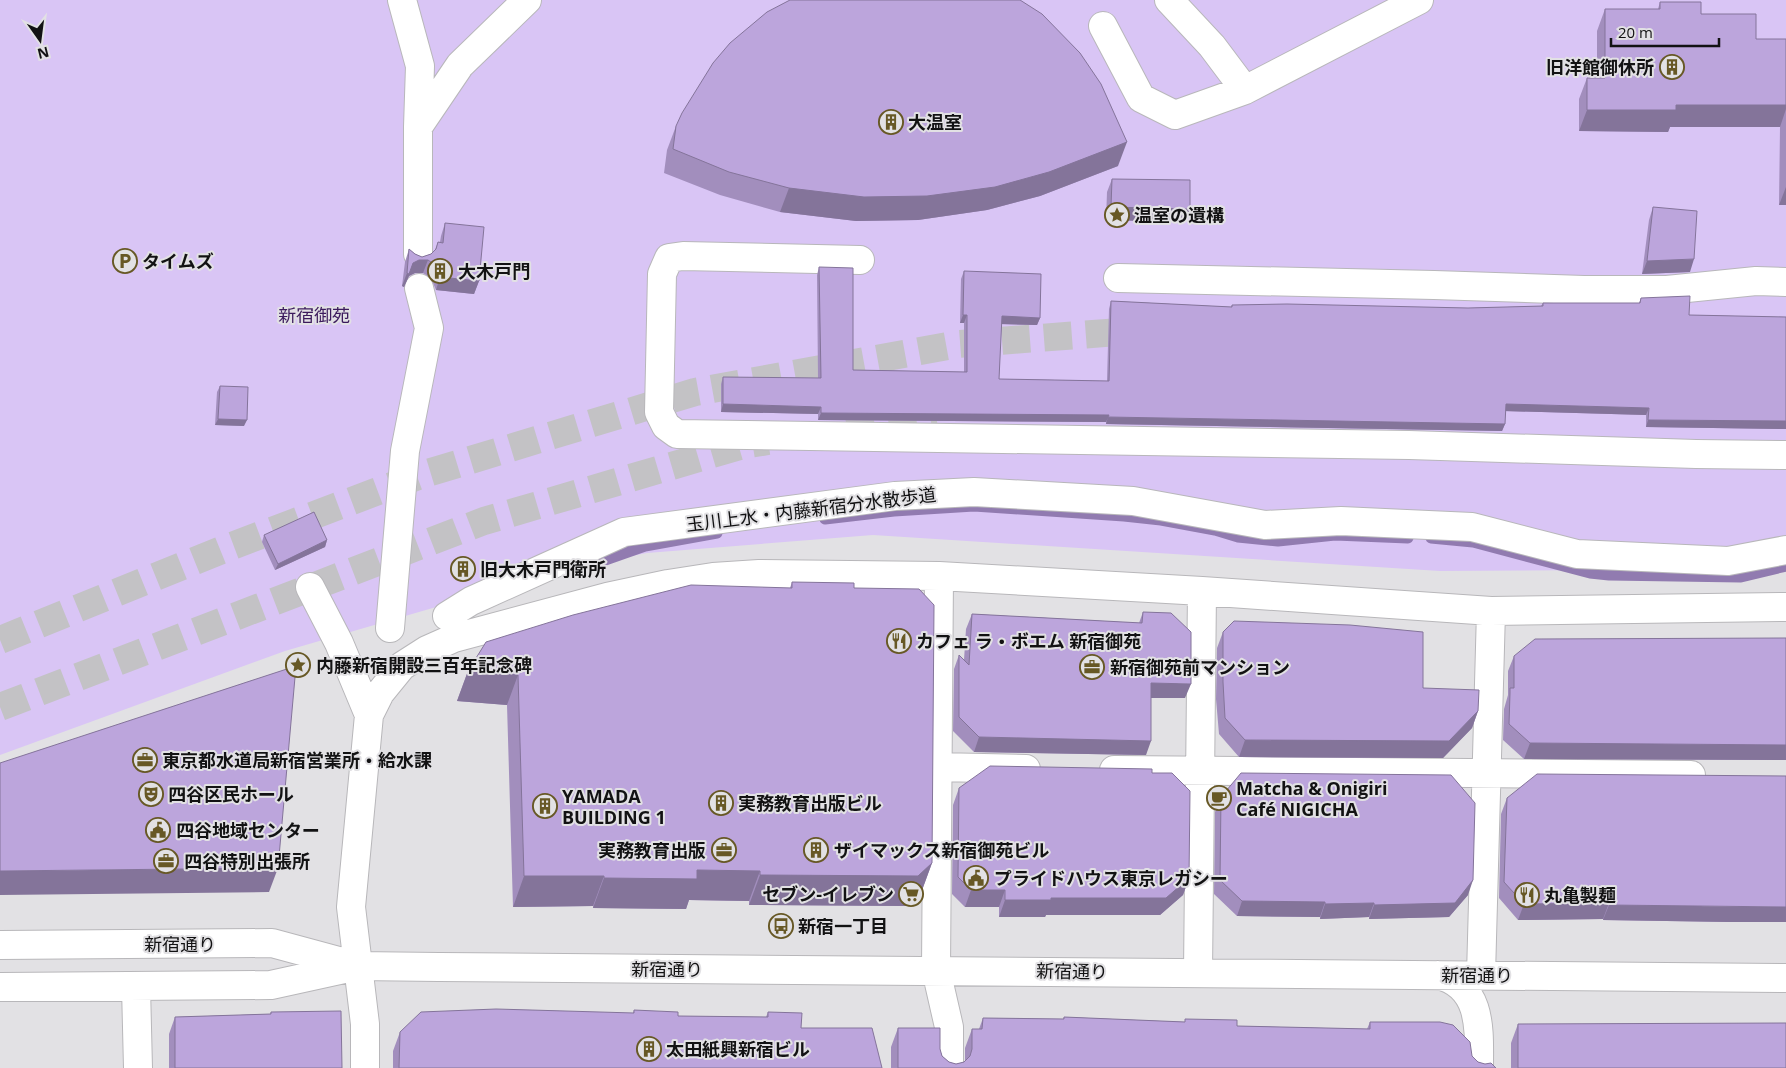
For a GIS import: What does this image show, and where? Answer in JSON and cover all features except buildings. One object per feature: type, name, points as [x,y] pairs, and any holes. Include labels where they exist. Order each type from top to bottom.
[{"type":"street","points":[[402,0],[420,66],[418,254]]},
{"type":"street","points":[[418,127],[460,65],[527,0]]},
{"type":"street","points":[[1170,0],[1212,46],[1245,90]]},
{"type":"street","points":[[1103,26],[1141,98],[1175,115],[1245,90],[1419,0]]},
{"type":"street","points":[[860,260],[683,256],[669,258],[662,274],[659,412],[666,426],[677,434],[1409,445],[1786,455]]},
{"type":"street","points":[[1118,278],[1425,284],[1603,290],[1667,290],[1756,281],[1786,282]]},
{"type":"street","points":[[390,628],[405,451],[429,328],[419,288]]},
{"type":"street","name":"玉川上水・内藤新宿分水散歩道","points":[[448,616],[471,601],[624,532],[895,496],[974,492],[1132,501],[1265,525],[1341,521],[1472,527],[1577,554],[1728,561],[1786,550]]},
{"type":"street","points":[[365,1068],[365,1024],[351,907],[375,704],[402,666],[427,650],[454,638],[607,597],[668,584],[713,576],[759,574],[938,576],[1202,591],[1491,611],[1786,607]]},
{"type":"street","points":[[938,576],[936,970],[949,1027],[949,1068]]},
{"type":"street","points":[[310,588],[339,643],[375,704]]},
{"type":"street","points":[[1198,972],[1202,591]]},
{"type":"street","points":[[1481,975],[1491,611]]},
{"type":"street","points":[[937,767],[1054,769]]},
{"type":"street","points":[[1093,770],[1718,776]]},
{"type":"street","name":"新宿通り","points":[[0,945],[272,943],[357,966]]},
{"type":"street","name":"新宿通り","points":[[0,987],[270,985],[357,966],[1786,978]]},
{"type":"street","points":[[1438,975],[1450,978],[1464,990],[1477,1014],[1480,1032],[1479,1068]]},
{"type":"street","points":[[136,987],[138,1068]]},
{"type":"green space","name":"新宿御苑","points":[[0,0],[1786,0],[1786,569],[1440,571],[873,535],[647,553],[573,567],[285,651],[0,755]]},
{"type":"waterway","points":[[825,519],[894,511],[974,506],[1161,520],[1215,530],[1238,537],[1278,541],[1335,535],[1408,538]]},
{"type":"waterway","points":[[591,565],[645,546],[717,533]]},
{"type":"waterway","points":[[1431,538],[1473,542],[1590,573],[1609,575],[1741,577],[1786,566]]},
{"type":"tunnel","points":[[0,640],[229,547],[421,475],[695,392],[959,344],[1145,330]]},
{"type":"tunnel","points":[[847,429],[936,415]]},
{"type":"tunnel","points":[[0,707],[484,521],[743,445],[768,441]]},
{"type":"place","name":"旧洋館御休所","points":[[1672,67]]},
{"type":"place","name":"大温室","points":[[891,122]]},
{"type":"place","name":"温室の遺構","points":[[1117,215]]},
{"type":"place","name":"タイムズ","points":[[125,261]]},
{"type":"place","name":"大木戸門","points":[[440,271]]},
{"type":"place","name":"旧大木戸門衛所","points":[[463,569]]},
{"type":"place","name":"カフェ ラ・ボエム 新宿御苑","points":[[899,641]]},
{"type":"place","name":"内藤新宿開設三百年記念碑","points":[[298,665]]},
{"type":"place","name":"新宿御苑前マンション","points":[[1092,667]]},
{"type":"place","name":"東京都水道局新宿営業所・給水課","points":[[145,760]]},
{"type":"place","name":"四谷区民ホール","points":[[151,794]]},
{"type":"place","name":"Matcha & Onigiri Café NIGICHA","points":[[1219,798]]},
{"type":"place","name":"実務教育出版ビル","points":[[721,803]]},
{"type":"place","name":"YAMADA BUILDING 1","points":[[545,806]]},
{"type":"place","name":"四谷地域センター","points":[[158,830]]},
{"type":"place","name":"実務教育出版","points":[[724,850]]},
{"type":"place","name":"ザイマックス新宿御苑ビル","points":[[816,850]]},
{"type":"place","name":"四谷特別出張所","points":[[166,861]]},
{"type":"place","name":"プライドハウス東京レガシー","points":[[976,878]]},
{"type":"place","name":"セブン-イレブン","points":[[911,894]]},
{"type":"place","name":"丸亀製麺","points":[[1527,895]]},
{"type":"place","name":"新宿一丁目","points":[[781,926]]},
{"type":"place","name":"太田紙興新宿ビル","points":[[649,1049]]}]
